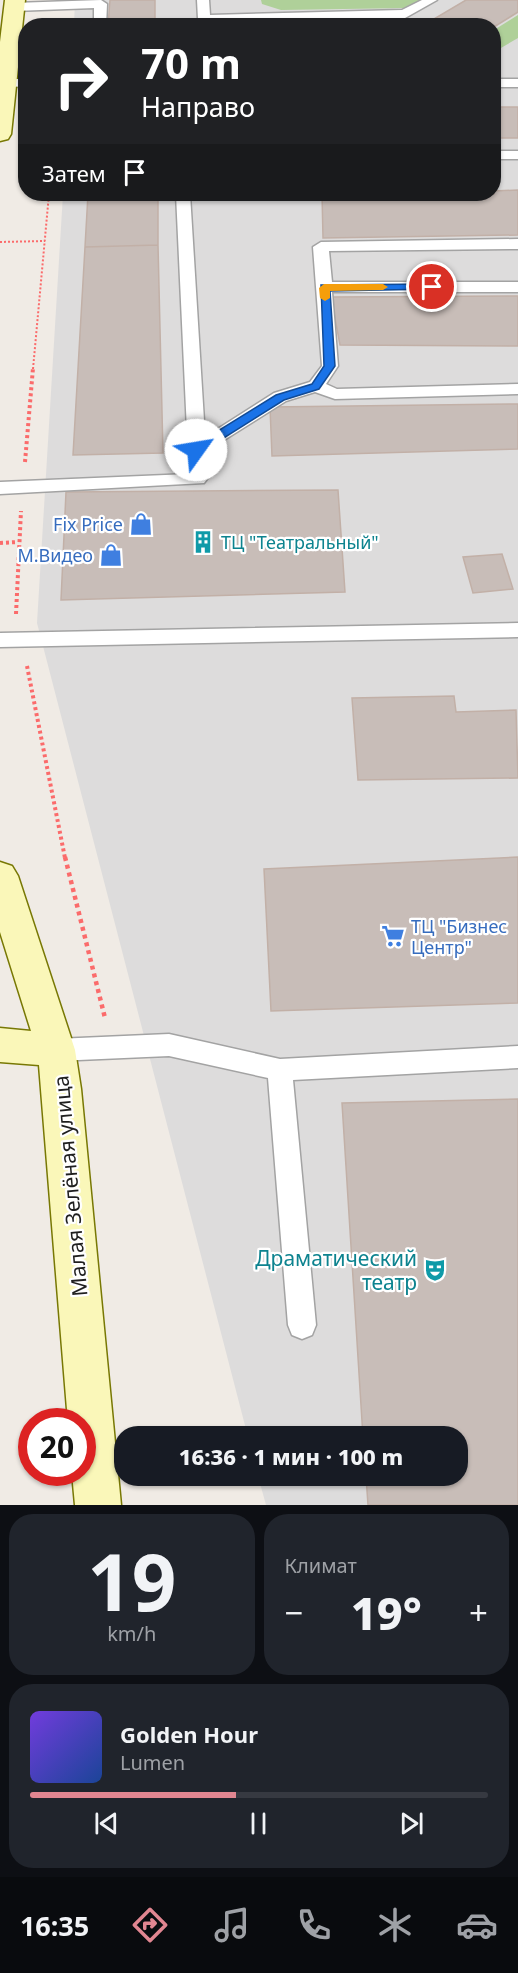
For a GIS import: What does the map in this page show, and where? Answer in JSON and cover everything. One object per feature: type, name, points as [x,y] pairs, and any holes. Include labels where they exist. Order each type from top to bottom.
[{"type":"street","points":[[0,134],[15,83],[15,3]]},
{"type":"street","name":"Малая Зелёная улица","points":[[0,876],[56,1050],[62,1089],[98,1505]]},
{"type":"street","points":[[0,1045],[56,1050]]},
{"type":"lane","points":[[203,0],[204,18]]},
{"type":"lane","points":[[304,18],[405,14],[431,0]]},
{"type":"lane","points":[[15,3],[102,2],[101,18]]},
{"type":"lane","points":[[501,83],[518,82]]},
{"type":"lane","points":[[501,156],[518,155]]},
{"type":"lane","points":[[0,488],[198,479],[183,201]]},
{"type":"lane","points":[[196,450],[280,397],[316,386],[330,366],[321,247],[518,244]]},
{"type":"lane","points":[[324,288],[518,287]]},
{"type":"lane","points":[[316,386],[335,394],[518,389]]},
{"type":"lane","points":[[0,640],[518,630]]},
{"type":"lane","points":[[56,1050],[169,1045],[280,1070],[518,1057]]},
{"type":"lane","points":[[280,1070],[302,1325]]},
{"type":"path","points":[[0,242],[45,241]]},
{"type":"path","points":[[0,543],[18,542]]},
{"type":"shaded area","points":[[75,0],[518,0],[518,1505],[266,1505],[261,1486],[468,1486],[468,1426],[245,1426],[37,623],[63,201],[501,201],[501,18],[74,18]]},
{"type":"green space","points":[[261,0],[421,0],[408,8],[281,10],[262,4]]},
{"type":"green space","points":[[518,15],[518,38],[501,48],[501,26]]},
{"type":"building","points":[[110,0],[155,0],[155,18],[109,18]]},
{"type":"building","points":[[466,0],[518,0],[518,12],[501,23],[501,18],[436,18]]},
{"type":"building","points":[[501,107],[518,107],[518,138],[501,138]]},
{"type":"building","points":[[518,190],[518,235],[323,238],[322,201],[501,201],[501,191]]},
{"type":"building","points":[[88,201],[158,201],[158,245],[85,247]]},
{"type":"building","points":[[158,245],[163,453],[73,455],[85,247]]},
{"type":"building","points":[[518,296],[518,346],[340,345],[331,297]]},
{"type":"building","points":[[518,404],[518,449],[272,456],[270,407]]},
{"type":"building","name":"ТЦ \"Театральный\"","points":[[338,490],[345,592],[61,600],[66,492]]},
{"type":"building","points":[[502,554],[513,589],[473,593],[463,557]]},
{"type":"building","points":[[454,696],[456,712],[516,710],[518,778],[358,780],[352,698]]},
{"type":"building","name":"ТЦ \"Бизнес Центр\"","points":[[518,857],[518,1003],[271,1011],[264,869]]},
{"type":"building","name":"Драматический театр","points":[[518,1099],[518,1505],[368,1505],[367,1486],[468,1486],[468,1426],[362,1426],[342,1103]]},
{"type":"slow traffic","points":[[325,298],[324,288],[383,287]]},
{"type":"place","name":"Fix Price","points":[[141,524]]},
{"type":"place","name":"ТЦ \"Театральный\"","points":[[203,542]]},
{"type":"place","name":"М.Видео","points":[[111,555]]},
{"type":"place","name":"ТЦ \"Бизнес Центр\"","points":[[393,936]]},
{"type":"place","name":"Драматический театр","points":[[435,1270]]},
{"type":"route","points":[[196,450],[280,397],[316,386],[330,366],[324,288],[432,287]]}]
